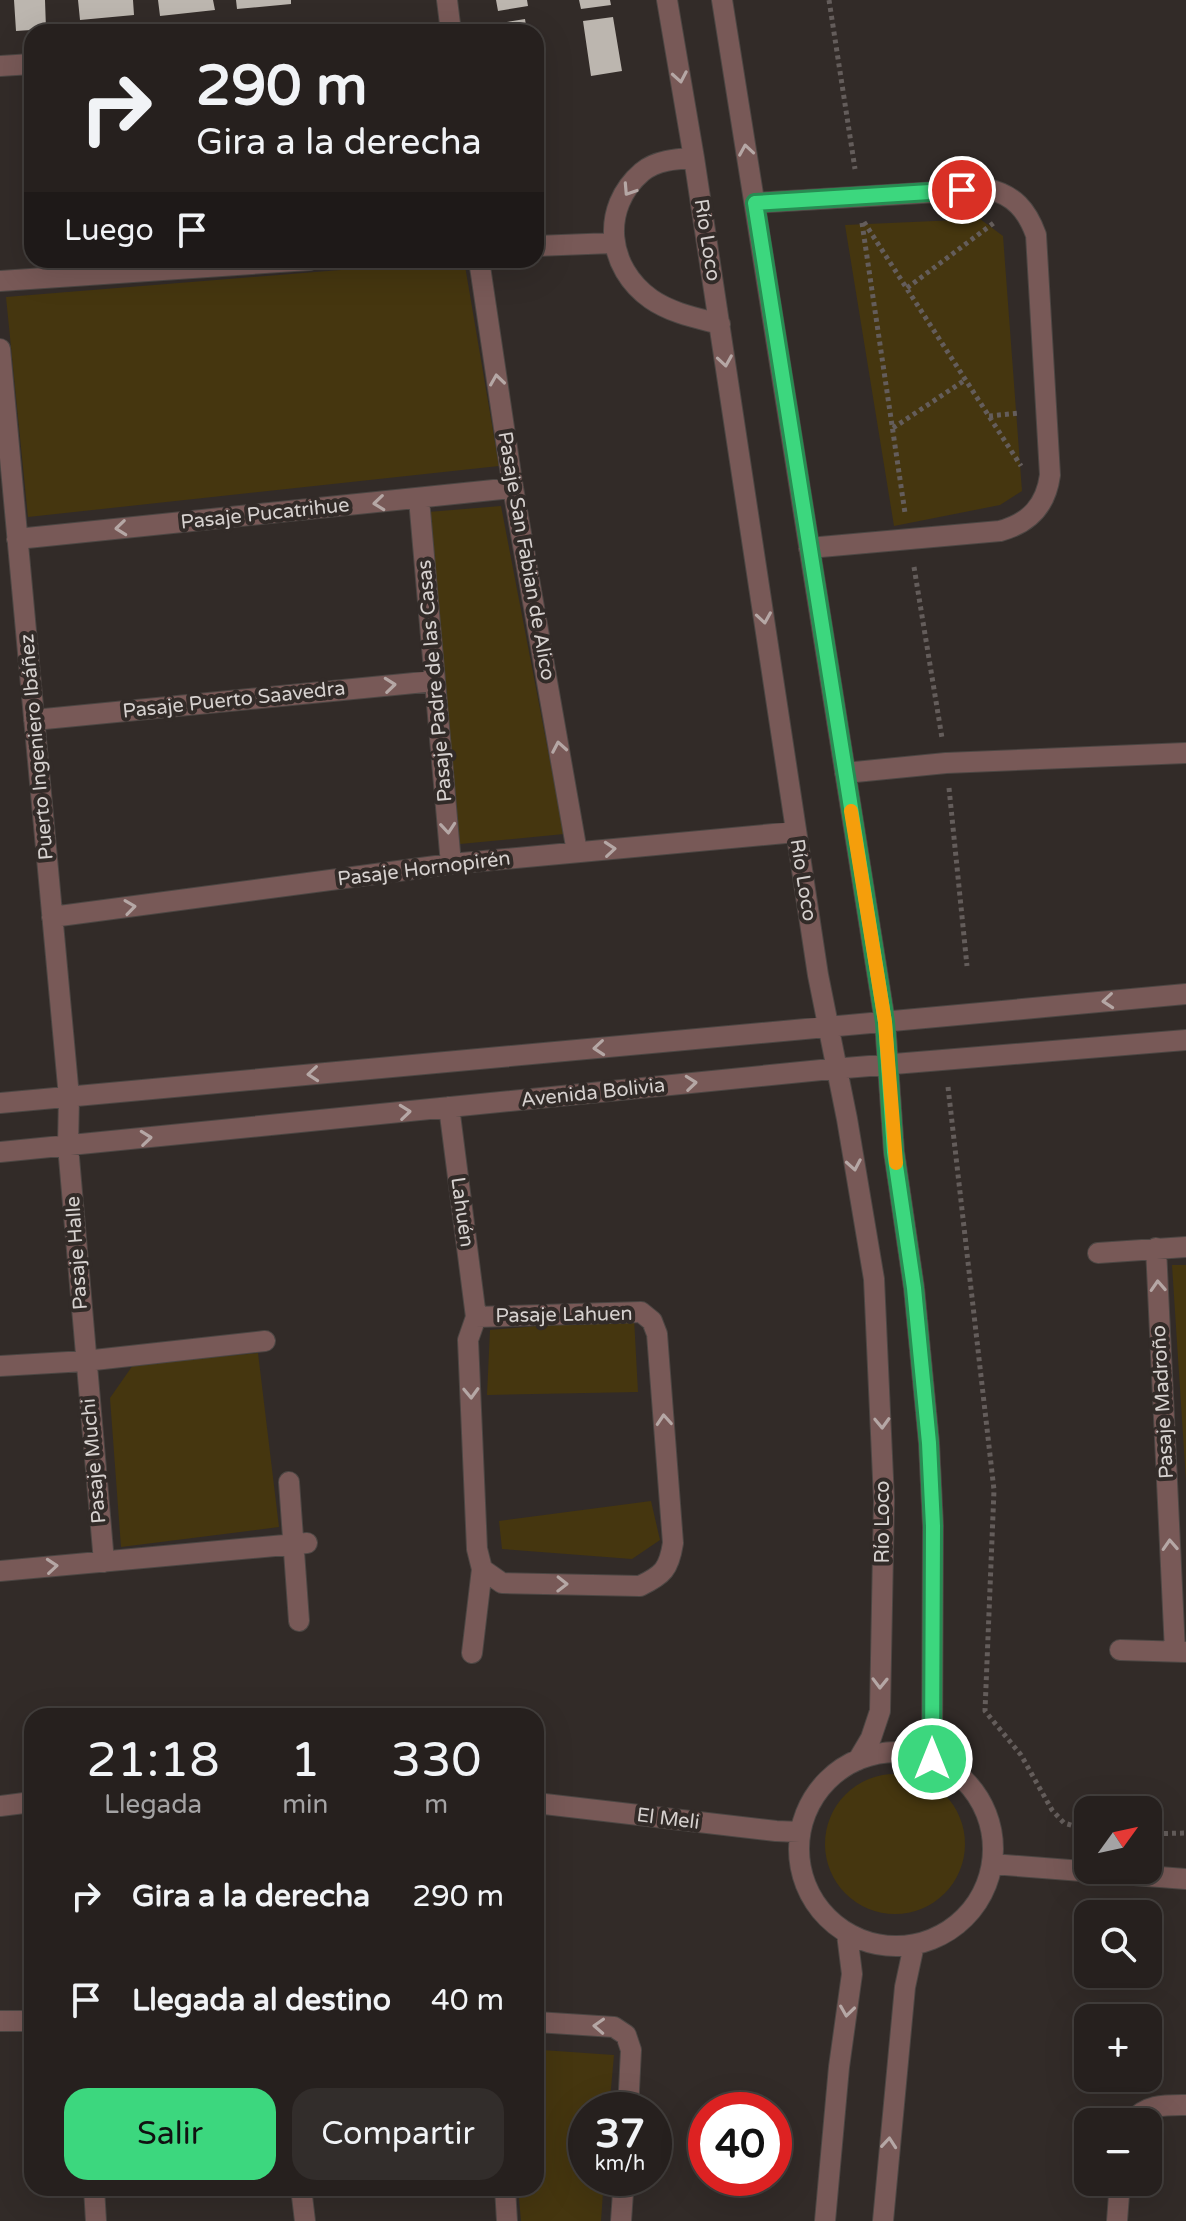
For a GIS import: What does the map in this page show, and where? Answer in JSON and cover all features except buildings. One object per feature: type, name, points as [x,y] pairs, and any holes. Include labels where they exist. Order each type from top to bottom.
[{"type":"street","points":[[447,0],[450,24]]},
{"type":"street","name":"Río Loco","points":[[667,0],[720,324],[827,1027],[874,1279],[884,1486],[880,1711],[871,1738],[858,1760]]},
{"type":"street","points":[[722,0],[885,1022],[894,1152],[914,1288],[930,1455],[933,1526],[932,1759]]},
{"type":"street","points":[[0,66],[24,64]]},
{"type":"street","points":[[694,158],[664,161],[643,171],[626,191],[616,214],[613,243],[622,267],[651,299],[668,308],[720,324]]},
{"type":"street","points":[[755,203],[988,189],[1001,192],[1019,204],[1036,235],[1050,475],[1043,501],[1036,512],[1013,528],[1000,531],[809,548]]},
{"type":"street","points":[[544,246],[613,243]]},
{"type":"street","points":[[0,281],[191,268]]},
{"type":"street","name":"Pasaje San Fabian de Alico","points":[[480,268],[513,488],[577,852]]},
{"type":"street","name":"Puerto Ingeniero Ibáñez","points":[[0,349],[7,492],[17,539],[34,720],[69,1097],[68,1146]]},
{"type":"street","name":"Pasaje Pucatrihue","points":[[17,539],[513,488]]},
{"type":"street","name":"Pasaje Padre de las Casas","points":[[419,499],[451,864]]},
{"type":"street","name":"Pasaje Puerto Saavedra","points":[[34,720],[435,681]]},
{"type":"street","points":[[845,773],[946,763],[1186,753]]},
{"type":"street","name":"Pasaje Hornopirén","points":[[52,917],[451,864],[796,832]]},
{"type":"street","points":[[0,1103],[1186,994]]},
{"type":"street","name":"Avenida Bolivia","points":[[0,1152],[837,1068],[1186,1040]]},
{"type":"street","name":"Lahuén","points":[[449,1107],[476,1317]]},
{"type":"street","name":"Pasaje Halle","points":[[68,1146],[85,1361]]},
{"type":"street","points":[[1098,1253],[1186,1247]]},
{"type":"street","name":"Pasaje Madroño","points":[[1120,1650],[1181,1652],[1156,1248]]},
{"type":"street","name":"Pasaje Lahuen","points":[[472,1653],[482,1569],[477,1549],[468,1340],[476,1317],[641,1312],[652,1321],[657,1334],[673,1543],[671,1557],[660,1577],[640,1586],[502,1583],[482,1569]]},
{"type":"street","points":[[0,1366],[85,1361],[265,1341]]},
{"type":"street","name":"Pasaje Muchi","points":[[85,1361],[104,1562]]},
{"type":"street","points":[[289,1482],[300,1544],[299,1621]]},
{"type":"street","points":[[0,1571],[300,1544]]},
{"type":"street","points":[[900,1752],[932,1759],[965,1781],[983,1805],[992,1834],[992,1864],[984,1891],[969,1914],[940,1937],[914,1945],[880,1946],[847,1934],[824,1915],[807,1890],[801,1871],[800,1832],[809,1804],[833,1774],[858,1760],[878,1753],[900,1752]]},
{"type":"street","points":[[0,1806],[24,1803]]},
{"type":"street","name":"El Meli","points":[[544,1804],[800,1832]]},
{"type":"street","points":[[992,1864],[1186,1879]]},
{"type":"street","points":[[825,2221],[836,2094],[852,1974],[847,1934]]},
{"type":"street","points":[[883,2221],[905,1987],[914,1945]]},
{"type":"street","points":[[0,2021],[24,2021]]},
{"type":"street","points":[[544,2023],[614,2027],[626,2035],[631,2050],[629,2092]]},
{"type":"street","points":[[1152,2108],[1158,2105],[1186,2105]]},
{"type":"street","points":[[94,2196],[96,2221]]},
{"type":"street","points":[[302,2196],[305,2221]]},
{"type":"street","points":[[505,2196],[507,2221]]},
{"type":"street","points":[[621,2221],[623,2196]]},
{"type":"street","points":[[1117,2221],[1119,2196]]},
{"type":"path","points":[[829,0],[859,196]]},
{"type":"path","points":[[907,288],[1019,204]]},
{"type":"path","points":[[967,966],[946,763],[862,218],[1043,501]]},
{"type":"path","points":[[893,428],[965,380]]},
{"type":"path","points":[[946,1074],[994,1490],[985,1711],[1021,1755],[1052,1810],[1064,1823],[1074,1826]]},
{"type":"path","points":[[1162,1834],[1186,1833]]},
{"type":"shaded area","points":[[980,219],[1003,236],[1022,491],[1000,505],[894,526],[845,225]]},
{"type":"shaded area","points":[[365,268],[465,268],[499,466],[28,517],[6,297]]},
{"type":"shaded area","points":[[501,506],[564,834],[460,844],[428,512]]},
{"type":"shaded area","points":[[1172,1265],[1186,1265],[1186,1481]]},
{"type":"shaded area","points":[[634,1318],[638,1392],[487,1395],[490,1330]]},
{"type":"shaded area","points":[[258,1353],[279,1527],[121,1547],[110,1398],[133,1365]]},
{"type":"shaded area","points":[[651,1501],[660,1540],[632,1559],[502,1549],[499,1521]]},
{"type":"shaded area","points":[[895,1774],[922,1779],[945,1794],[960,1817],[965,1844],[960,1871],[945,1894],[922,1909],[895,1914],[868,1909],[845,1894],[830,1871],[825,1844],[830,1817],[845,1794],[868,1779]]},
{"type":"shaded area","points":[[544,2050],[614,2055],[611,2092],[568,2092],[568,2196],[603,2196],[601,2221],[521,2221],[519,2196],[544,2196]]},
{"type":"slow traffic","points":[[851,811],[885,1022],[896,1163]]},
{"type":"route","points":[[932,1759],[933,1526],[929,1443],[920,1336],[894,1152],[885,1022],[755,203],[962,190]]}]
